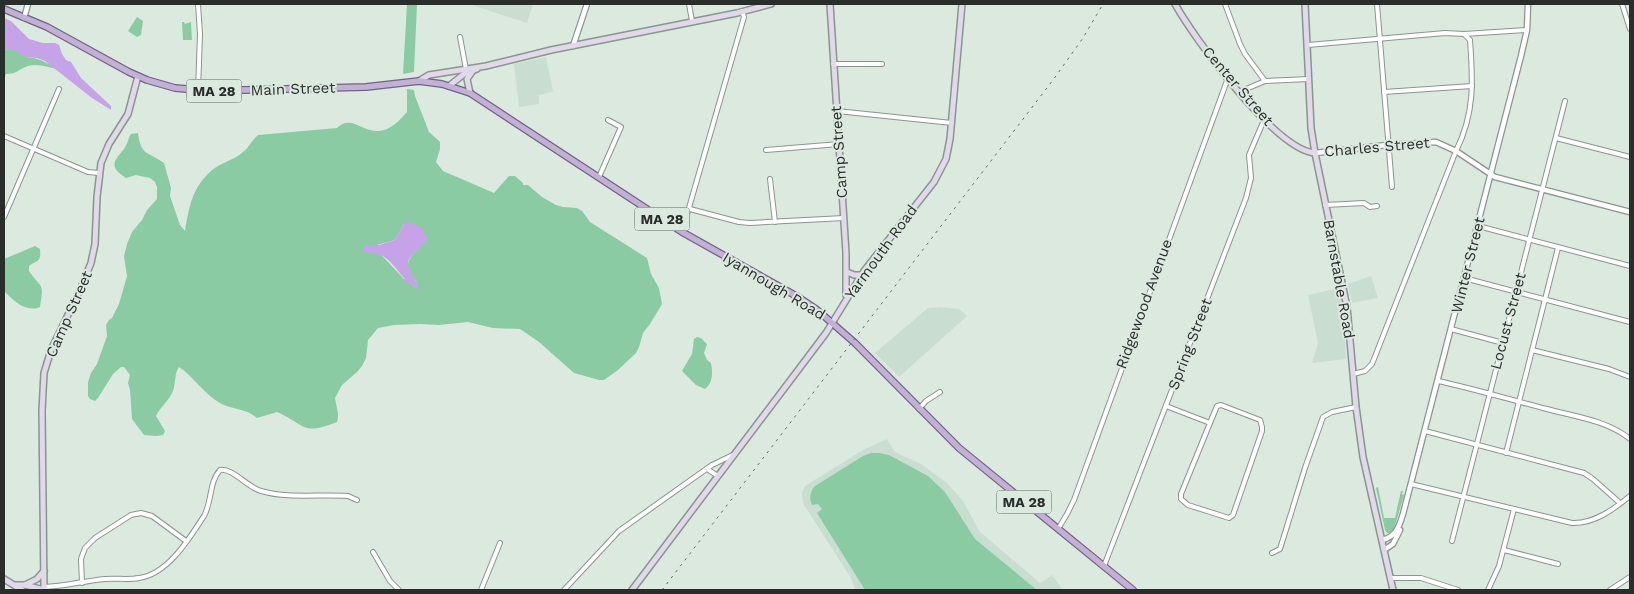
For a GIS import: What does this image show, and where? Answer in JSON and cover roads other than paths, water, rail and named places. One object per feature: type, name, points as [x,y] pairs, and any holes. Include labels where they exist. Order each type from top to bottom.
[{"type":"main road","name":"Main Street","points":[[419,81],[429,75],[485,66],[771,4]]},
{"type":"main road","name":"Camp Street","points":[[830,4],[847,272],[845,300]]},
{"type":"main road","name":"Yarmouth Road","points":[[632,590],[736,454],[833,322],[861,275],[938,176],[948,152],[962,4]]},
{"type":"main road","name":"Center Street","points":[[1175,4],[1198,40],[1264,120],[1294,145],[1314,153]]},
{"type":"main road","name":"Barnstable Road","points":[[1306,4],[1308,79],[1314,153],[1347,307],[1356,407],[1363,457],[1392,590]]},
{"type":"main road","name":"Main Street","points":[[4,9],[56,32],[138,76],[160,84],[198,90],[366,87],[419,81],[449,86],[464,74],[485,66]]},
{"type":"main road","points":[[470,94],[467,79],[472,71]]},
{"type":"main road","name":"Camp Street","points":[[44,589],[42,398],[44,373],[51,350],[80,290],[91,262],[95,244],[99,173],[103,157],[108,144],[130,107],[138,76]]},
{"type":"main road","name":"Iyannough Road","points":[[449,86],[470,94],[682,232],[804,301],[833,322],[959,448],[1133,590]]},
{"type":"main road","points":[[847,272],[861,275]]},
{"type":"main road","points":[[24,588],[37,579],[44,571]]},
{"type":"main road","points":[[4,579],[24,588],[44,589]]},
{"type":"street","points":[[24,18],[28,4]]},
{"type":"street","points":[[198,4],[200,34],[198,90]]},
{"type":"street","points":[[574,46],[587,4]]},
{"type":"street","points":[[689,4],[692,21]]},
{"type":"street","points":[[1225,4],[1245,54],[1265,81]]},
{"type":"street","points":[[1377,4],[1387,145],[1392,187]]},
{"type":"street","name":"Winter Street","points":[[1384,550],[1391,547],[1396,540],[1425,431],[1527,30],[1528,4]]},
{"type":"street","points":[[1622,4],[1630,29]]},
{"type":"street","points":[[682,232],[744,17],[742,11]]},
{"type":"street","points":[[1308,45],[1445,33],[1464,34],[1527,30]]},
{"type":"street","points":[[1353,374],[1365,371],[1372,364],[1468,123],[1472,86],[1470,40],[1464,34]]},
{"type":"street","points":[[460,37],[466,69]]},
{"type":"street","points":[[834,64],[882,64]]},
{"type":"street","name":"Ridgewood Avenue","points":[[1058,529],[1076,494],[1110,396],[1228,78]]},
{"type":"street","points":[[1239,92],[1265,81],[1308,79]]},
{"type":"street","points":[[1384,92],[1472,86]]},
{"type":"street","points":[[4,216],[58,89]]},
{"type":"street","name":"Locust Street","points":[[1452,541],[1565,101]]},
{"type":"street","points":[[837,111],[952,123]]},
{"type":"street","points":[[599,177],[621,127],[608,120]]},
{"type":"street","name":"Spring Street","points":[[1104,566],[1246,198],[1251,178],[1249,155],[1264,120]]},
{"type":"street","points":[[4,136],[88,172],[99,173]]},
{"type":"street","points":[[1556,138],[1630,157]]},
{"type":"street","name":"Charles Street","points":[[1314,153],[1432,141],[1456,151],[1491,175],[1630,212]]},
{"type":"street","points":[[766,150],[839,144]]},
{"type":"street","points":[[770,179],[775,222]]},
{"type":"street","points":[[1325,205],[1364,203],[1370,207],[1377,206]]},
{"type":"street","points":[[690,209],[744,223],[844,218]]},
{"type":"street","points":[[1478,226],[1630,266]]},
{"type":"street","points":[[1506,453],[1558,248]]},
{"type":"street","points":[[1464,278],[1546,298],[1630,322]]},
{"type":"street","points":[[1451,330],[1503,343]]},
{"type":"street","points":[[1532,350],[1609,369],[1630,377]]},
{"type":"street","points":[[1438,381],[1597,422],[1618,430],[1630,439]]},
{"type":"street","points":[[919,409],[926,401],[940,392]]},
{"type":"street","points":[[1221,405],[1260,420],[1262,423],[1262,432],[1233,515],[1229,518],[1188,505],[1181,499],[1210,423],[1217,406],[1221,405]]},
{"type":"street","points":[[1166,406],[1210,423]]},
{"type":"street","points":[[1272,553],[1280,550],[1323,417],[1332,412],[1356,407]]},
{"type":"street","points":[[1425,431],[1584,473],[1620,503]]},
{"type":"street","points":[[564,590],[613,536],[706,469],[736,454]]},
{"type":"street","points":[[44,589],[105,579],[140,578],[162,568],[170,562],[207,510],[216,474],[223,469],[230,471],[248,486],[262,492],[348,496],[358,500]]},
{"type":"street","points":[[706,469],[718,476]]},
{"type":"street","points":[[1411,484],[1567,522],[1581,523],[1594,519],[1630,496]]},
{"type":"street","points":[[1488,590],[1499,569],[1514,509]]},
{"type":"street","points":[[82,583],[81,559],[85,548],[95,538],[131,515],[141,513],[152,516],[186,540]]},
{"type":"street","points":[[1382,540],[1393,536],[1400,524]]},
{"type":"street","points":[[481,590],[500,543]]},
{"type":"street","points":[[1504,550],[1558,564]]},
{"type":"street","points":[[373,552],[390,581],[399,590]]},
{"type":"street","points":[[1610,590],[1630,576]]},
{"type":"street","points":[[1390,580],[1421,578],[1458,590]]},
{"type":"railway","points":[[662,590],[1053,80],[1083,38],[1103,4]]}]
